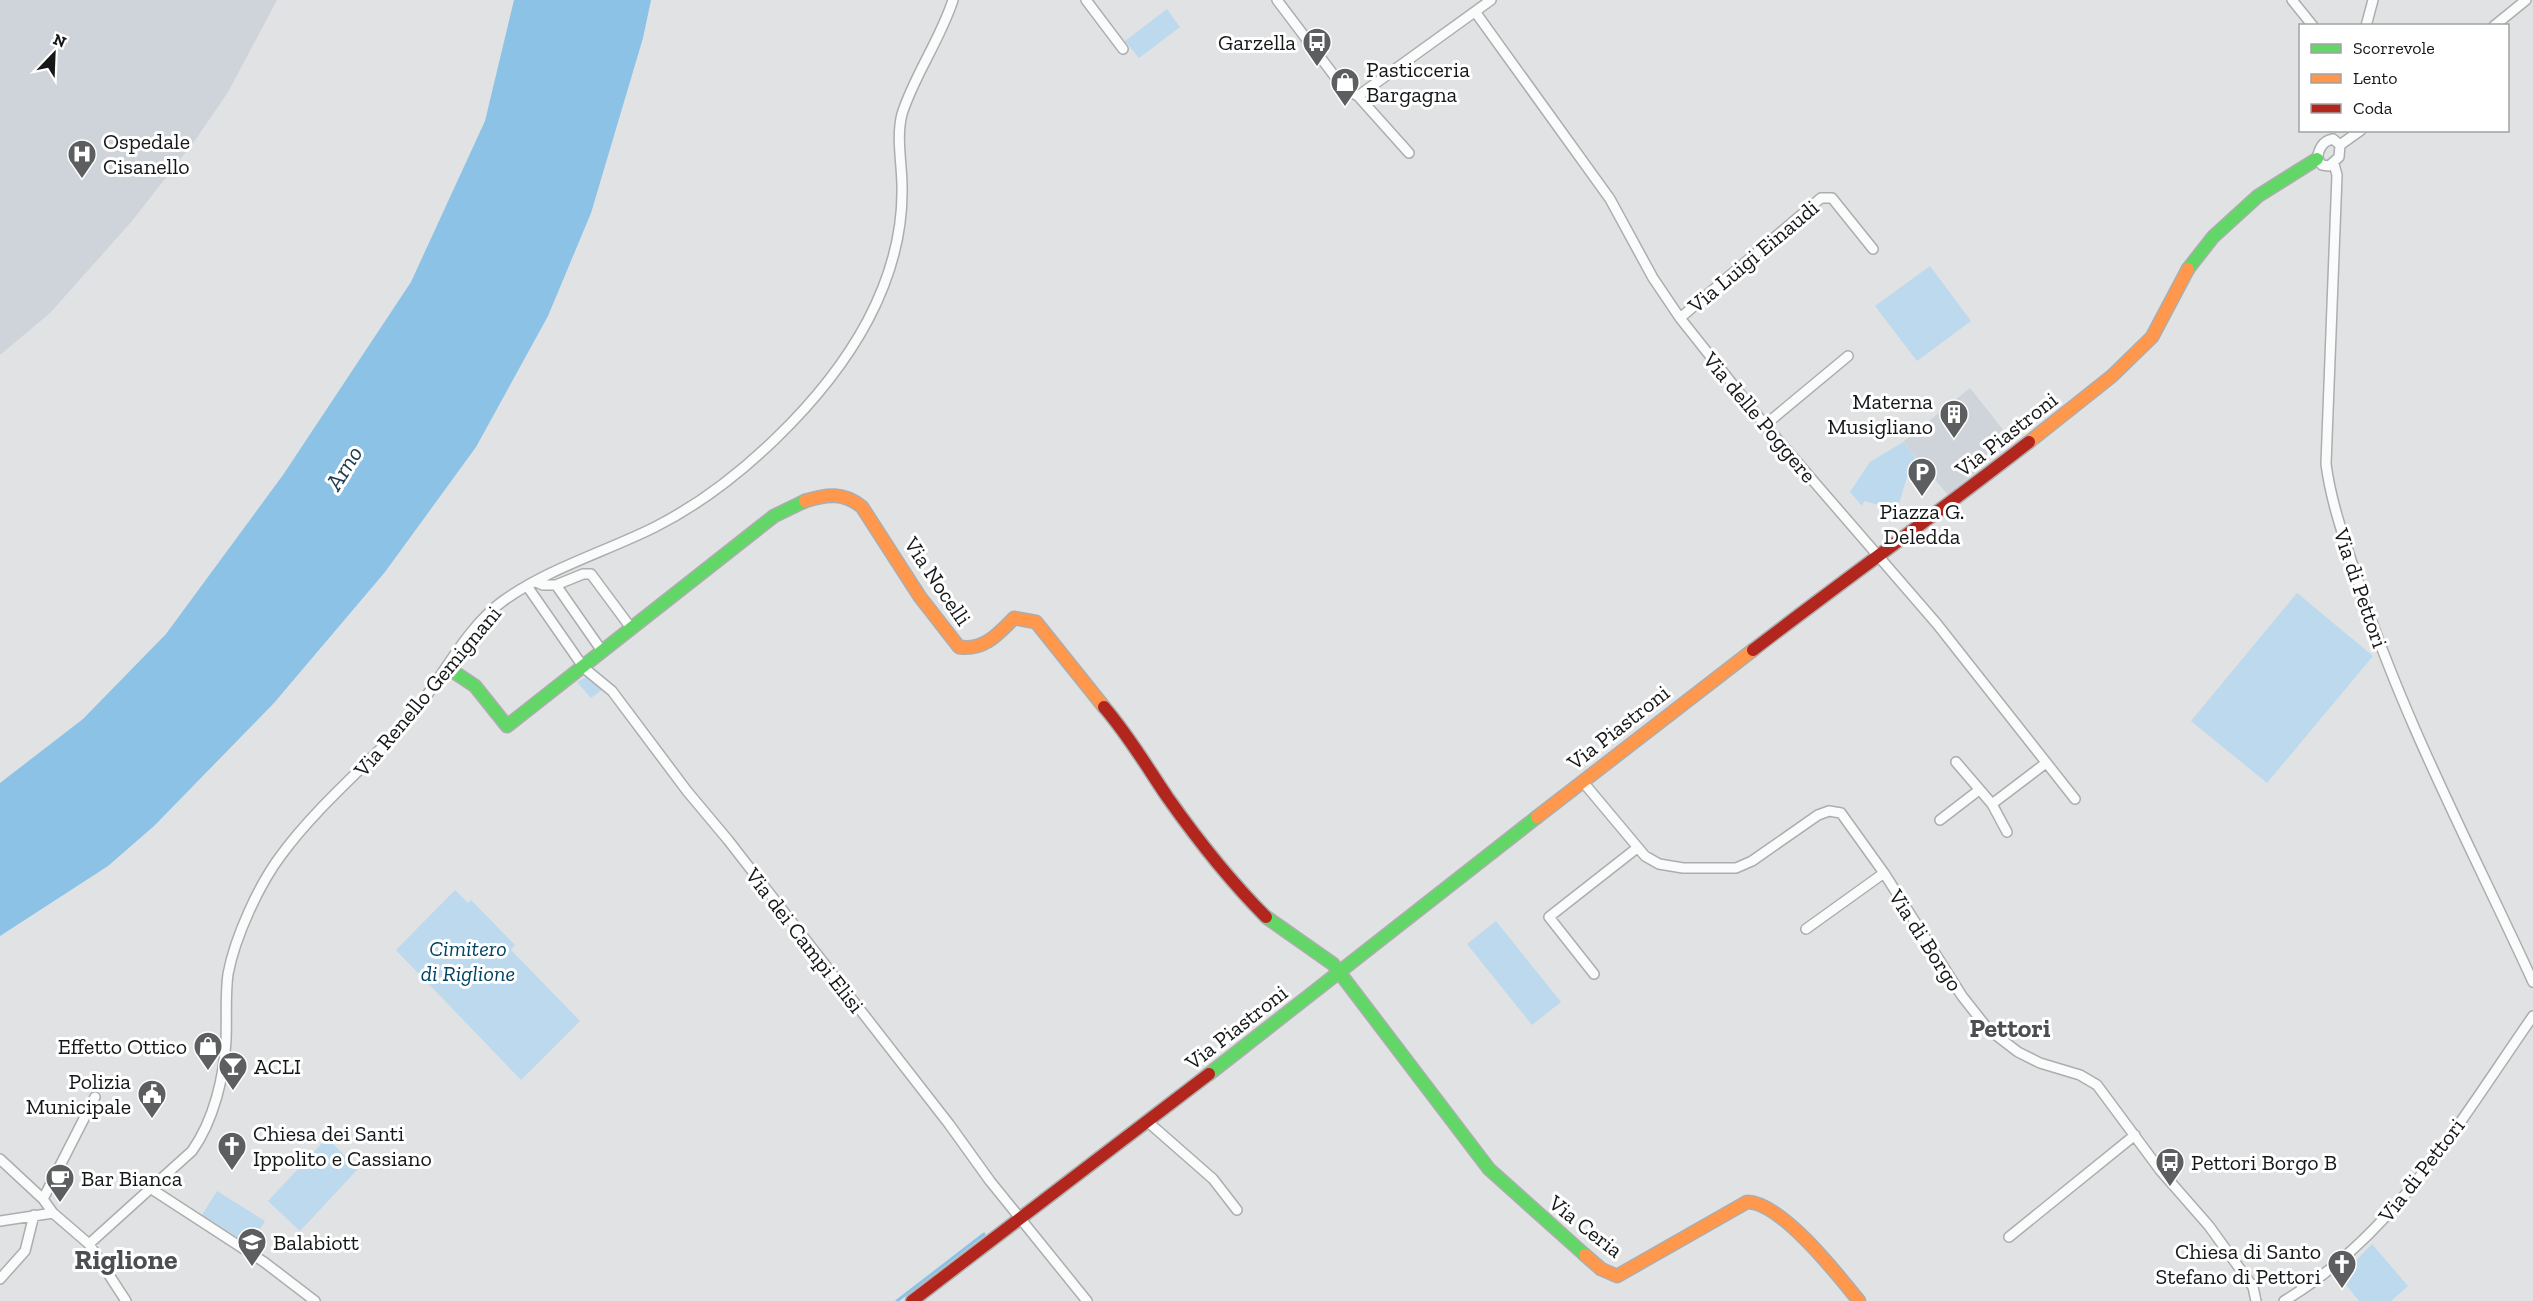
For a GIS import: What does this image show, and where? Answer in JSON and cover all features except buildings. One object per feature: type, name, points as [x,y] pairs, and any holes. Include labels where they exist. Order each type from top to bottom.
[{"type":"street","name":"Via Renello Gemignani","points":[[89,1244],[192,1151],[214,1106],[224,1060],[229,969],[237,943],[264,883],[283,852],[410,718],[466,641],[497,605],[531,584],[654,528],[694,503],[757,456],[777,437],[845,359],[883,291],[896,252],[902,197],[900,134],[903,114],[953,0]]},
{"type":"street","points":[[1086,0],[1123,49]]},
{"type":"street","points":[[1277,0],[1339,82],[1351,95],[1358,96],[1409,153]]},
{"type":"street","points":[[1358,96],[1491,0]]},
{"type":"street","points":[[2292,0],[2311,24]]},
{"type":"street","points":[[2367,24],[2373,0]]},
{"type":"street","points":[[2496,24],[2526,0]]},
{"type":"street","name":"Via delle Poggere","points":[[1476,13],[1610,199],[1653,278],[1680,318],[1765,425],[1944,633],[2075,799]]},
{"type":"street","points":[[2336,138],[2339,157],[2334,164],[2322,165],[2317,159],[2323,144],[2336,138],[2350,134]]},
{"type":"street","name":"Via Piastroni","points":[[912,1301],[1019,1217],[1149,1122],[1583,782],[1878,555],[1951,503],[2112,376],[2152,336],[2185,273],[2214,237],[2258,196],[2317,159]]},
{"type":"street","name":"Via di Pettori","points":[[2334,164],[2337,175],[2326,464],[2332,500],[2392,680],[2533,982]]},
{"type":"street","name":"Via Luigi Einaudi","points":[[1680,318],[1826,196],[1832,198],[1873,249]]},
{"type":"street","points":[[1765,425],[1848,356]]},
{"type":"street","name":"Via Nocelli","points":[[448,668],[475,686],[507,726],[786,508],[811,498],[850,497],[862,507],[920,597],[959,647],[975,649],[985,644],[1014,618],[1030,619],[1036,622],[1070,668],[1127,734],[1169,799],[1250,900],[1269,920],[1322,954],[1340,972]]},
{"type":"street","points":[[531,584],[556,585],[583,574],[591,574],[631,628]]},
{"type":"street","points":[[531,584],[584,668]]},
{"type":"street","points":[[556,585],[602,651]]},
{"type":"street","name":"Via dei Campi Elisi","points":[[584,668],[612,692],[1019,1217],[1087,1301]]},
{"type":"street","points":[[1956,762],[1992,804],[2007,832]]},
{"type":"street","points":[[1992,804],[2046,763]]},
{"type":"street","name":"Via di Borgo","points":[[1583,782],[1637,848],[1653,861],[1666,866],[1709,870],[1736,868],[1752,861],[1818,815],[1834,811],[1848,819],[1962,996],[1988,1029],[2018,1052],[2089,1080],[2109,1098],[2160,1170],[2209,1226],[2253,1287],[2258,1300]]},
{"type":"street","points":[[1940,820],[1979,790]]},
{"type":"street","points":[[1594,974],[1549,917],[1637,848]]},
{"type":"street","points":[[1806,929],[1884,873]]},
{"type":"street","name":"Via Ceria","points":[[1340,972],[1489,1170],[1601,1269],[1617,1276],[1628,1272],[1747,1202],[1755,1202],[1776,1212],[1834,1269],[1859,1301]]},
{"type":"street","name":"Via di Pettori","points":[[2284,1301],[2313,1284],[2354,1251],[2369,1235],[2451,1134],[2533,1016]]},
{"type":"street","points":[[43,1199],[95,1097]]},
{"type":"street","points":[[1149,1122],[1213,1179],[1237,1210]]},
{"type":"street","points":[[2009,1237],[2135,1135]]},
{"type":"street","points":[[0,1158],[43,1199],[53,1213],[89,1244],[126,1301]]},
{"type":"street","points":[[150,1188],[272,1268],[315,1301]]},
{"type":"street","points":[[0,1221],[53,1213]]},
{"type":"street","points":[[0,1279],[26,1251],[34,1215]]},
{"type":"shaded area","name":"Ospedale Cisanello","points":[[0,0],[277,0],[228,92],[196,139],[132,221],[50,313],[0,355]]},
{"type":"shaded area","points":[[1970,388],[2012,441],[1948,495],[1903,442]]},
{"type":"green space","points":[[1167,9],[1180,27],[1139,58],[1125,41]]},
{"type":"green space","points":[[1930,266],[1971,321],[1917,361],[1875,306]]},
{"type":"green space","points":[[1903,442],[1920,463],[1911,464],[1897,510],[1864,501],[1862,506],[1850,492],[1870,462]]},
{"type":"green space","points":[[2297,593],[2373,656],[2267,783],[2191,721]]},
{"type":"green space","points":[[588,676],[603,689],[591,698],[577,682]]},
{"type":"green space","name":"Cimitero di Riglione","points":[[455,890],[468,903],[471,900],[515,945],[511,950],[580,1021],[521,1080],[396,950]]},
{"type":"green space","points":[[1496,921],[1561,1002],[1532,1025],[1467,944]]},
{"type":"green space","points":[[327,1138],[358,1169],[300,1231],[268,1201]]},
{"type":"green space","points":[[217,1191],[265,1221],[250,1245],[202,1215]]},
{"type":"green space","points":[[2372,1244],[2408,1286],[2391,1301],[2359,1301],[2340,1277]]},
{"type":"water","name":"Arno","points":[[514,0],[651,0],[643,38],[591,213],[548,316],[476,447],[385,572],[274,703],[154,826],[108,866],[0,936],[0,783],[83,719],[166,634],[283,475],[411,282],[485,121]]},
{"type":"waterway","points":[[897,1301],[984,1234]]},
{"type":"traffic: fast","points":[[2188,269],[2213,237],[2258,196],[2317,159]]},
{"type":"traffic: fast","points":[[448,668],[475,686],[507,726],[774,516],[805,501]]},
{"type":"traffic: fast","points":[[1209,1074],[1537,817]]},
{"type":"traffic: fast","points":[[1266,917],[1333,964],[1489,1169],[1585,1255]]},
{"type":"traffic: slow","points":[[2029,442],[2112,376],[2152,337],[2188,269]]},
{"type":"traffic: slow","points":[[805,501],[835,496],[849,499],[862,507],[920,597],[959,647],[968,648],[983,644],[1014,618],[1036,622],[1104,707]]},
{"type":"traffic: slow","points":[[1537,817],[1753,650]]},
{"type":"traffic: slow","points":[[1585,1255],[1601,1269],[1617,1276],[1747,1202],[1761,1205],[1792,1226],[1859,1301]]},
{"type":"traffic: jam","points":[[1753,650],[2029,442]]},
{"type":"traffic: jam","points":[[1104,707],[1130,740],[1202,844],[1266,917]]},
{"type":"traffic: jam","points":[[912,1301],[1209,1074]]},
{"type":"place","name":"Garzella","points":[[1317,68]]},
{"type":"place","name":"Pasticceria Bargagna","points":[[1345,108]]},
{"type":"place","name":"Ospedale Cisanello","points":[[82,180]]},
{"type":"place","name":"Materna Musigliano","points":[[1954,440]]},
{"type":"place","name":"Piazza G. Deledda","points":[[1922,498]]},
{"type":"place","name":"Effetto Ottico","points":[[208,1072]]},
{"type":"place","name":"ACLI","points":[[233,1092]]},
{"type":"place","name":"Polizia Municipale","points":[[152,1120]]},
{"type":"place","name":"Chiesa dei Santi Ippolito e Cassiano","points":[[232,1172]]},
{"type":"place","name":"Pettori Borgo B","points":[[2170,1188]]},
{"type":"place","name":"Bar Bianca","points":[[60,1204]]},
{"type":"place","name":"Balabiott","points":[[252,1268]]},
{"type":"place","name":"Chiesa di Santo Stefano di Pettori","points":[[2342,1290]]},
{"type":"district","name":"Pettori","points":[[2010,1028]]},
{"type":"district","name":"Riglione","points":[[126,1259]]}]
